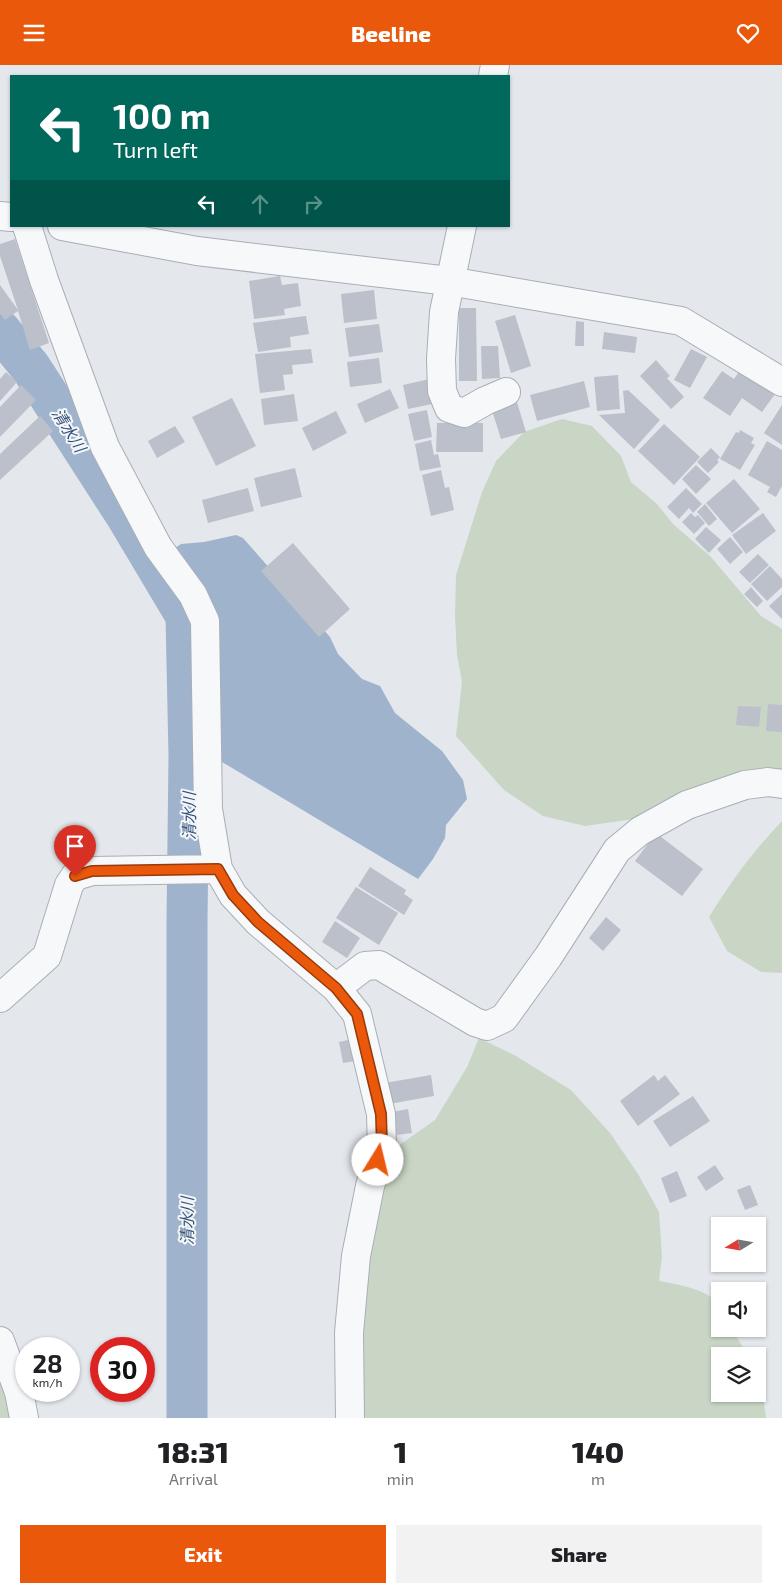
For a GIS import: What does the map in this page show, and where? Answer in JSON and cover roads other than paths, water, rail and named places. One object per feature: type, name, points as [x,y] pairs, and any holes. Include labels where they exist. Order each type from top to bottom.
[{"type":"street","points":[[27,227],[50,298],[105,447],[158,547],[193,595],[205,621],[208,809],[218,869],[233,895],[258,922],[336,988],[357,1014],[381,1114],[382,1147],[370,1186],[356,1256],[349,1333],[350,1418]]},
{"type":"street","points":[[67,227],[197,251],[450,281],[681,321],[782,382]]},
{"type":"street","points":[[462,227],[444,312],[441,359],[442,391],[449,408],[464,413],[506,392]]},
{"type":"street","points":[[336,988],[365,966],[379,965],[475,1022],[487,1026],[504,1018],[548,957],[617,850],[632,837],[686,805],[745,785],[768,781],[782,784]]},
{"type":"street","points":[[0,998],[47,956],[69,885],[75,876],[92,871],[218,869]]},
{"type":"street","points":[[0,1341],[19,1392],[24,1418]]},
{"type":"water","points":[[236,535],[243,538],[330,637],[338,654],[362,679],[380,686],[395,713],[442,751],[463,780],[467,799],[446,825],[445,838],[433,859],[418,879],[217,759],[217,679],[175,548],[181,544],[204,542]]},
{"type":"waterway","name":"清水川","points":[[0,330],[31,368],[127,517],[186,616],[189,756],[187,1418]]}]
